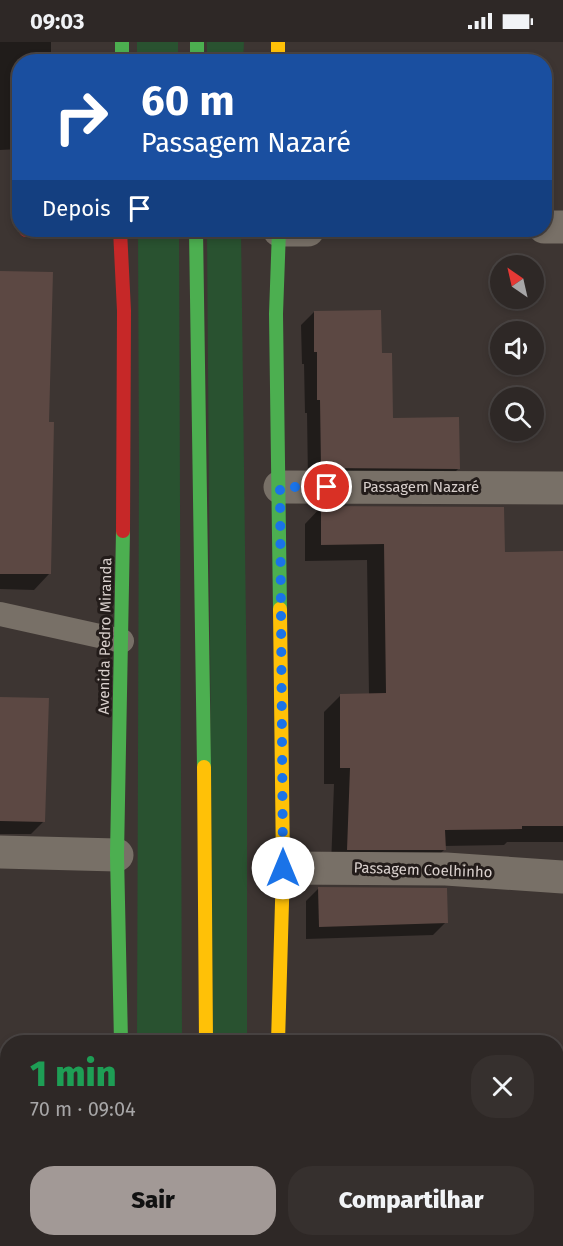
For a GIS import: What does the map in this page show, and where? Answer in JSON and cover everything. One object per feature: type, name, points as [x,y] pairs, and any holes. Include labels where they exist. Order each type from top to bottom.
[{"type":"main road","name":"Avenida Pedro Miranda","points":[[120,237],[124,311],[122,641],[117,855],[121,1035]]},
{"type":"main road","points":[[196,237],[206,1035]]},
{"type":"main road","points":[[278,1035],[283,868],[280,487],[276,314],[279,237]]},
{"type":"street","name":"Passagem Nazaré","points":[[280,487],[563,488]]},
{"type":"street","points":[[0,852],[117,855]]},
{"type":"street","name":"Passagem Coelhinho","points":[[283,868],[446,869],[563,877]]},
{"type":"lane","points":[[0,614],[122,641]]},
{"type":"green space","points":[[137,42],[178,42],[178,54],[137,54]]},
{"type":"green space","points":[[207,42],[244,42],[243,54],[207,54]]},
{"type":"green space","points":[[138,237],[179,237],[182,1035],[137,1035]]},
{"type":"green space","points":[[207,237],[241,237],[247,706],[247,1035],[213,1035]]},
{"type":"building","points":[[0,271],[53,272],[49,422],[54,422],[51,574],[0,574]]},
{"type":"building","points":[[381,310],[382,353],[392,353],[393,418],[459,417],[460,469],[321,468],[320,400],[317,400],[314,311]]},
{"type":"building","points":[[321,506],[504,507],[505,552],[563,551],[563,826],[445,830],[446,850],[347,850],[350,768],[340,768],[340,694],[386,693],[384,544],[321,545]]},
{"type":"building","points":[[0,697],[49,698],[45,822],[0,821]]},
{"type":"building","points":[[318,887],[447,888],[448,923],[319,927]]},
{"type":"traffic: fast","points":[[122,42],[122,54]]},
{"type":"traffic: fast","points":[[197,42],[197,54]]},
{"type":"traffic: fast","points":[[196,237],[204,767]]},
{"type":"traffic: fast","points":[[279,237],[276,314],[280,609]]},
{"type":"traffic: fast","points":[[121,1035],[117,855],[123,531]]},
{"type":"traffic: slow","points":[[278,42],[278,54]]},
{"type":"traffic: slow","points":[[278,1035],[283,868],[280,609]]},
{"type":"traffic: slow","points":[[204,767],[206,1035]]},
{"type":"traffic: jam","points":[[120,237],[124,311],[123,531]]},
{"type":"route","points":[[283,868],[280,487],[327,487]]}]
